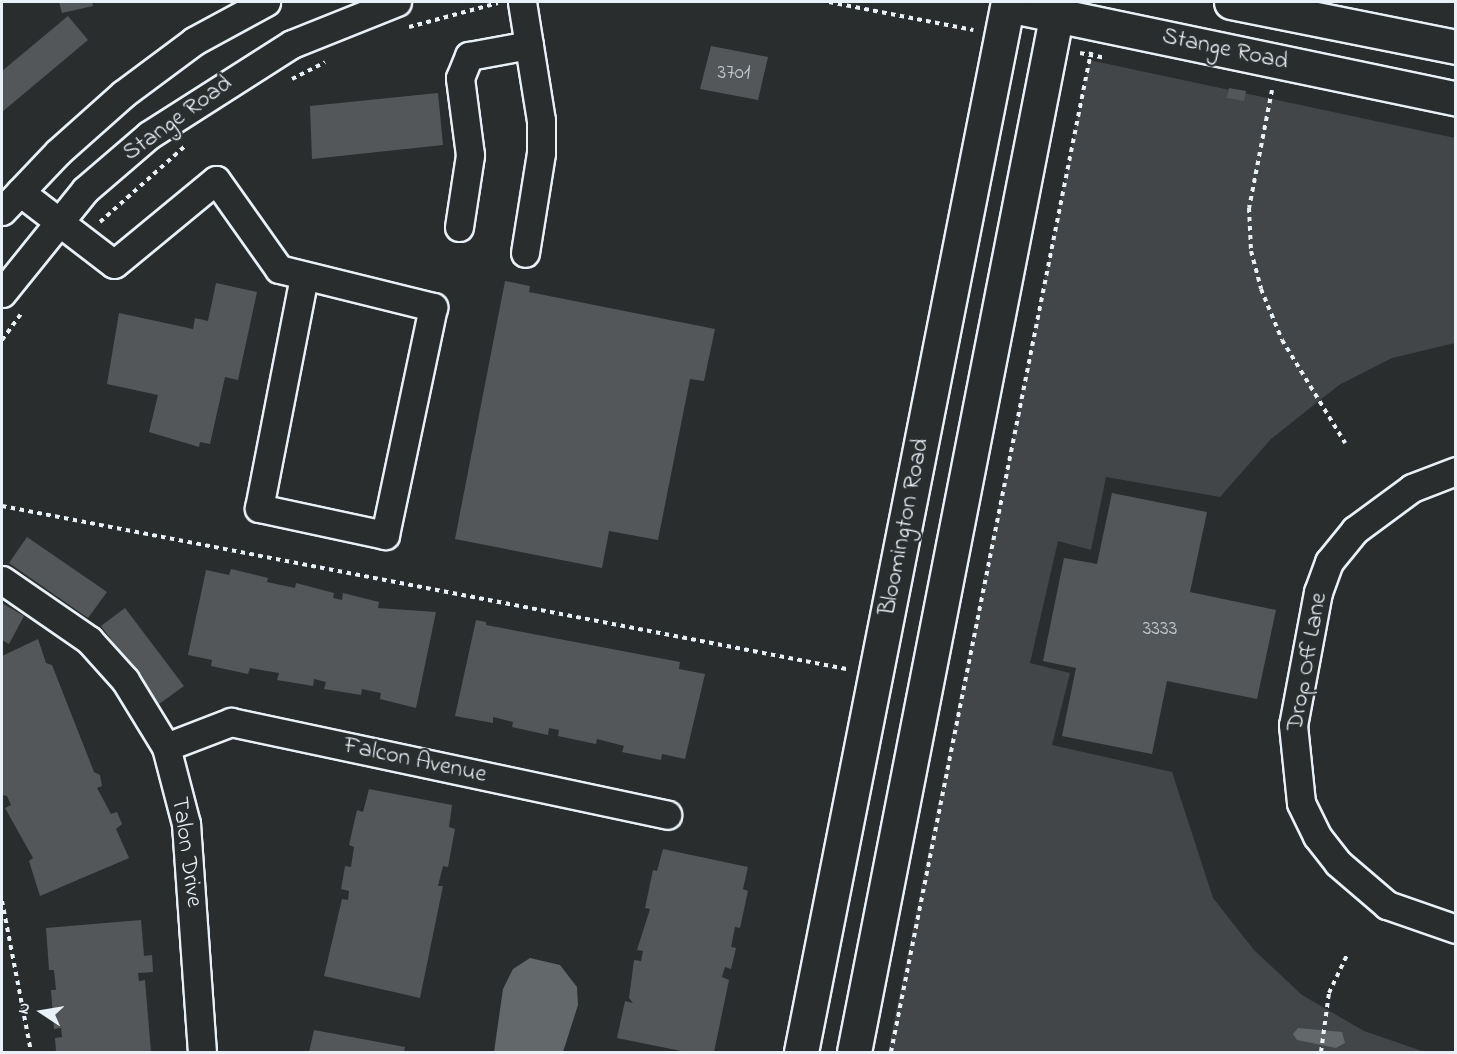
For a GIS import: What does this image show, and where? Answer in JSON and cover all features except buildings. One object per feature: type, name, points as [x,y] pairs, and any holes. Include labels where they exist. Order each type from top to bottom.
[{"type":"main road","name":"Stange Road","points":[[1003,2],[1057,8],[1455,99]]},
{"type":"main road","name":"Bloomington Road","points":[[801,1053],[876,675],[1003,2]]},
{"type":"main road","name":"Stange Road","points":[[1231,2],[1455,47]]},
{"type":"main road","name":"Bloomington Road","points":[[854,1053],[1057,8]]},
{"type":"street","name":"Stange Road","points":[[2,211],[58,152],[123,94],[194,41],[266,2]]},
{"type":"street","name":"Stange Road","points":[[2,292],[85,190],[148,135],[225,83],[292,44],[397,2]]},
{"type":"street","points":[[509,2],[530,45],[541,120],[541,153],[525,253]]},
{"type":"street","points":[[459,227],[470,155],[460,78],[469,56],[530,45]]},
{"type":"street","points":[[20,192],[114,264],[216,180],[279,269],[433,307],[385,535],[259,508],[304,277]]},
{"type":"street","name":"Drop Off Lane","points":[[1455,471],[1412,488],[1355,530],[1329,562],[1318,592],[1293,725],[1301,803],[1317,836],[1338,863],[1387,904],[1455,929]]},
{"type":"street","name":"Talon Drive","points":[[2,580],[89,640],[125,680],[166,747],[186,824],[202,1053]]},
{"type":"street","name":"Falcon Avenue","points":[[166,747],[231,722],[667,815]]},
{"type":"path","points":[[403,29],[509,2]]},
{"type":"path","points":[[829,2],[970,29]]},
{"type":"path","points":[[891,1053],[1091,51]]},
{"type":"path","points":[[283,84],[334,58]]},
{"type":"path","points":[[1273,90],[1249,208],[1251,251],[1261,289],[1281,340],[1345,443]]},
{"type":"path","points":[[93,228],[194,140]]},
{"type":"path","points":[[2,506],[876,675]]},
{"type":"path","points":[[2,901],[31,1053]]},
{"type":"path","points":[[1321,1053],[1329,993],[1347,955]]},
{"type":"shaded area","points":[[1089,60],[1455,138],[1455,343],[1392,358],[1339,385],[1271,439],[1220,497],[1106,477],[1091,550],[1058,541],[1030,663],[1070,673],[1052,745],[1172,772],[1213,898],[1254,950],[1302,995],[1364,1031],[1425,1052],[888,1052]]},
{"type":"shaded area","points":[[530,958],[560,965],[577,987],[578,1005],[563,1052],[494,1052],[503,989],[513,969]]},
{"type":"shaded area","points":[[1298,1028],[1342,1032],[1345,1043],[1336,1048],[1297,1040],[1293,1034]]}]
